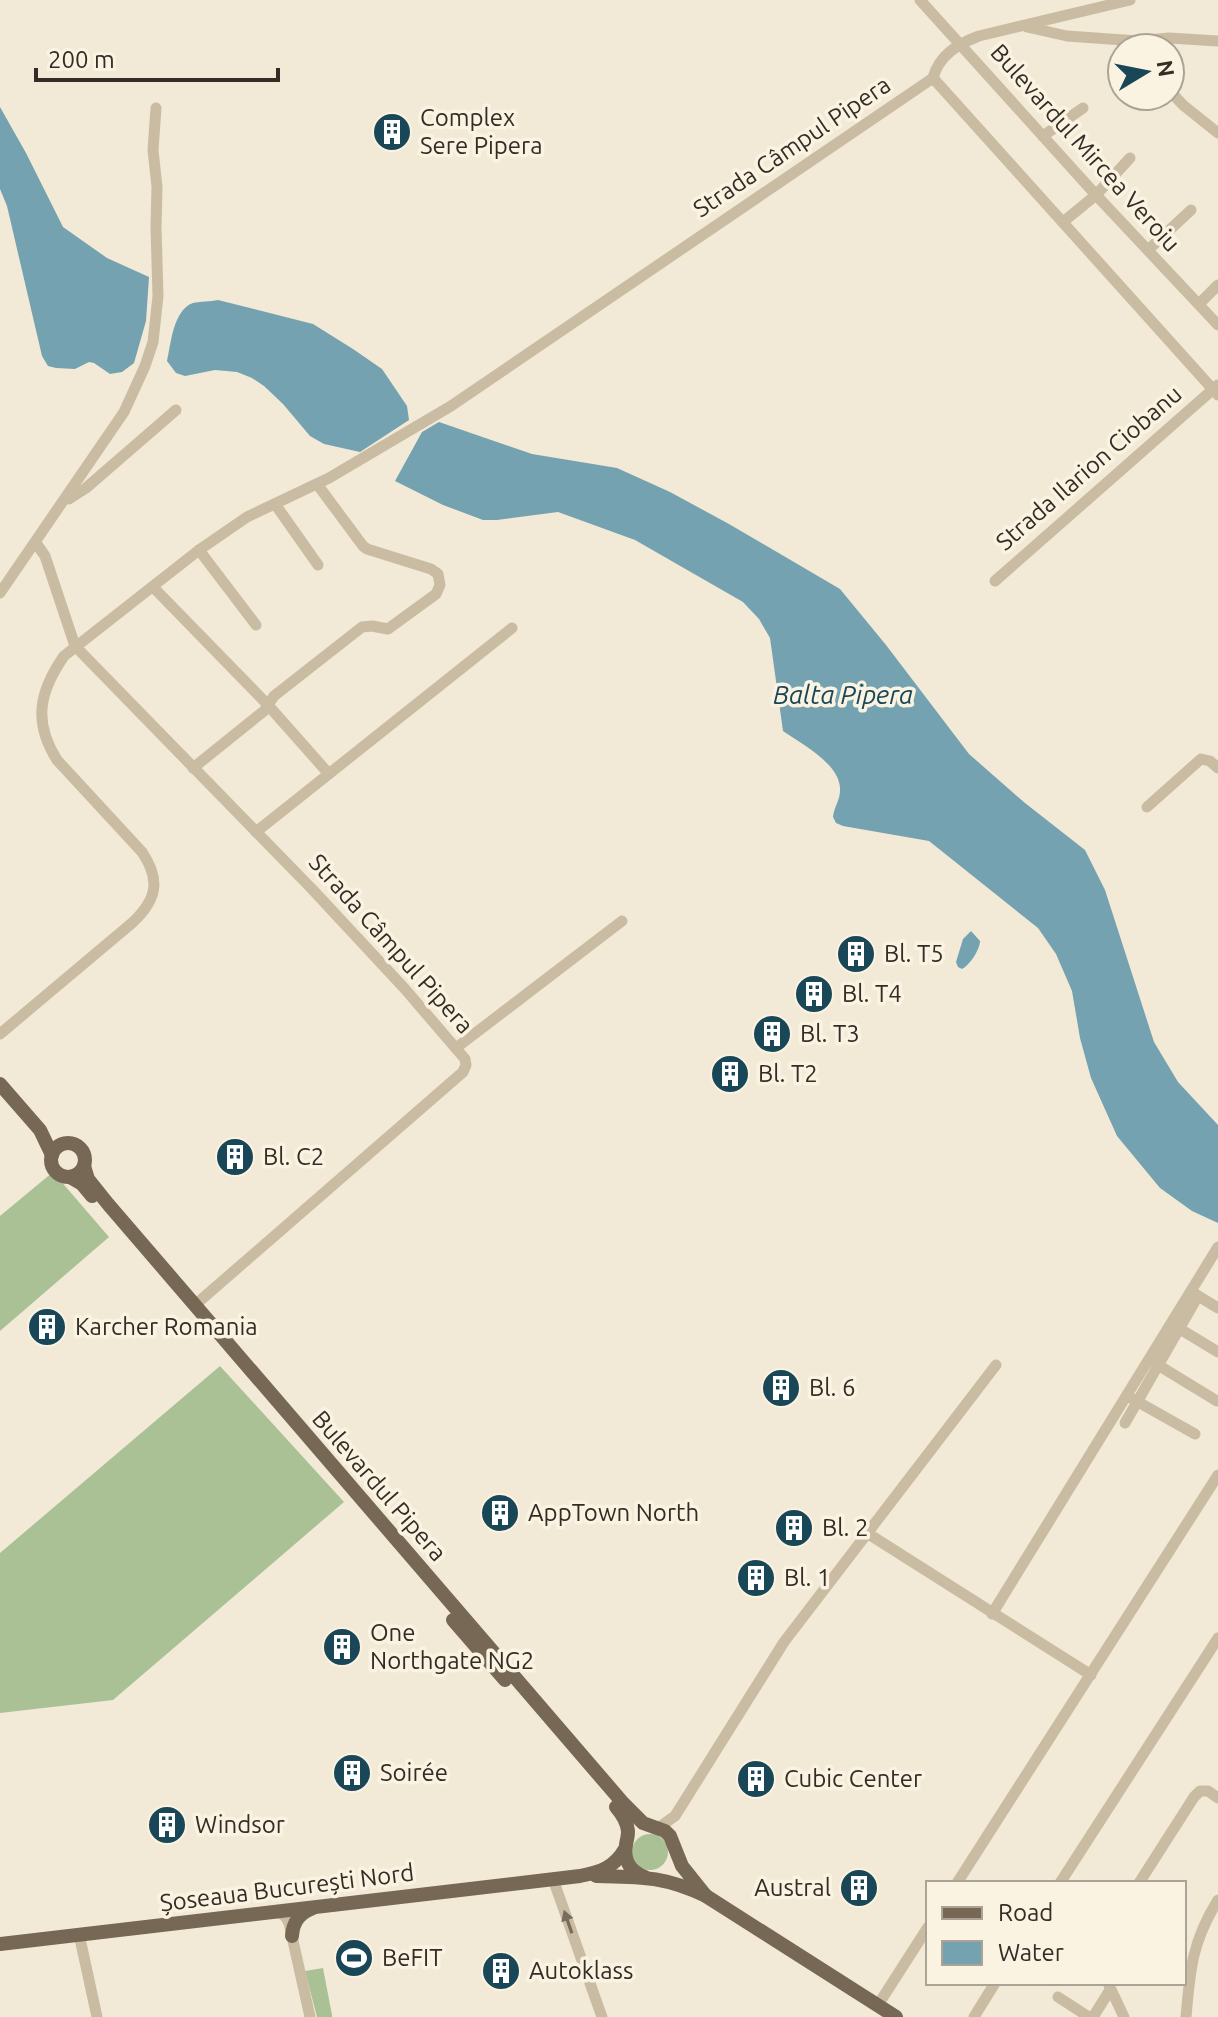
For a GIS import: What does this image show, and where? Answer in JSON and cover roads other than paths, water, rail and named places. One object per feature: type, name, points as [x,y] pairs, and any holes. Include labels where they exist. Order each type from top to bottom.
[{"type":"main road","points":[[0,1084],[56,1150]]},
{"type":"main road","points":[[70,1144],[79,1148],[84,1156],[84,1166],[79,1174],[70,1177],[60,1176],[51,1165],[56,1150],[70,1144]]},
{"type":"main road","name":"Bulevardul Pipera","points":[[84,1166],[88,1179],[633,1815],[665,1831],[690,1877],[706,1896]]},
{"type":"main road","name":"Bulevardul Pipera","points":[[70,1177],[82,1184],[617,1809],[627,1826],[628,1864],[638,1874],[677,1883],[706,1896],[896,2017]]},
{"type":"main road","points":[[626,1844],[638,1829],[654,1827]]},
{"type":"main road","name":"Șoseaua București Nord","points":[[580,1876],[607,1869],[620,1858],[626,1844]]},
{"type":"main road","points":[[649,1877],[666,1872],[671,1866],[675,1848]]},
{"type":"main road","name":"Șoseaua București Nord","points":[[0,1944],[281,1914],[318,1906],[580,1876],[649,1877]]},
{"type":"main road","points":[[281,1914],[384,1907],[408,1896]]},
{"type":"main road","points":[[281,1914],[318,1906]]},
{"type":"main road","points":[[281,1914],[294,1925],[292,1936]]},
{"type":"street","name":"Bulevardul Mircea Veroiu","points":[[920,0],[1218,325]]},
{"type":"street","points":[[960,43],[1121,1]]},
{"type":"street","points":[[1023,26],[1106,40]]},
{"type":"street","points":[[1186,39],[1218,41]]},
{"type":"street","name":"Strada Câmpul Pipera","points":[[195,1305],[463,1072],[465,1059],[312,889],[75,646],[247,517],[351,466],[451,406],[933,78],[940,61],[960,43]]},
{"type":"street","points":[[933,78],[1216,390]]},
{"type":"street","points":[[1186,107],[1218,133]]},
{"type":"street","points":[[0,593],[124,412],[153,342],[158,296],[157,187],[153,150],[156,108]]},
{"type":"street","points":[[1043,136],[1083,108]]},
{"type":"street","points":[[1063,222],[1096,195],[1130,158]]},
{"type":"street","points":[[1148,250],[1191,210]]},
{"type":"street","points":[[1199,304],[1218,285]]},
{"type":"street","name":"Strada Ilarion Ciobanu","points":[[995,581],[1216,390]]},
{"type":"street","points":[[64,501],[86,488],[176,410]]},
{"type":"street","points":[[193,768],[264,711],[274,696],[362,627],[388,629],[436,594],[440,585],[438,574],[431,569],[363,546],[317,484]]},
{"type":"street","points":[[275,504],[318,565]]},
{"type":"street","points":[[0,1034],[143,913],[154,890],[151,865],[142,852],[49,748],[41,720],[41,704],[55,669],[75,646],[45,556],[36,543]]},
{"type":"street","points":[[199,550],[256,625]]},
{"type":"street","points":[[153,587],[267,704],[329,774]]},
{"type":"street","points":[[256,832],[512,628]]},
{"type":"street","points":[[1147,807],[1201,759],[1210,761],[1218,768]]},
{"type":"street","points":[[456,1048],[622,921]]},
{"type":"street","points":[[992,1614],[1132,1398],[1194,1294],[1218,1247]]},
{"type":"street","points":[[1194,1294],[1218,1308]]},
{"type":"street","points":[[1175,1326],[1218,1352]]},
{"type":"street","points":[[1154,1362],[1217,1401]]},
{"type":"street","points":[[654,1827],[675,1816],[784,1642],[996,1365]]},
{"type":"street","points":[[1125,1423],[1132,1398]]},
{"type":"street","points":[[1132,1398],[1195,1434]]},
{"type":"street","points":[[958,1881],[1218,1475]]},
{"type":"street","points":[[867,1533],[1091,1675]]},
{"type":"street","points":[[1061,1881],[1218,1638]]},
{"type":"street","points":[[1140,1881],[1194,1797],[1200,1791],[1208,1791],[1218,1798]]},
{"type":"street","points":[[675,1816],[675,1848]]},
{"type":"street","points":[[553,1879],[602,2017]]},
{"type":"street","points":[[1186,2017],[1192,1958],[1199,1936],[1218,1900]]},
{"type":"street","points":[[878,2005],[926,1930]]},
{"type":"street","points":[[79,1934],[97,2017]]},
{"type":"street","points":[[292,1936],[310,2017]]},
{"type":"street","points":[[974,2017],[994,1985]]},
{"type":"street","points":[[1058,1997],[1091,2017],[1109,1986]]},
{"type":"street","points":[[1109,1986],[1124,2017]]},
{"type":"water","points":[[0,107],[63,227],[107,258],[149,277],[146,321],[134,363],[122,372],[110,374],[89,362],[75,369],[56,368],[48,366],[42,356],[7,206],[0,189]]},
{"type":"water","points":[[218,300],[313,324],[353,349],[382,369],[407,406],[409,420],[360,452],[324,444],[310,436],[283,404],[252,378],[237,372],[215,370],[185,376],[176,373],[167,361],[174,328],[181,313],[193,303]]},
{"type":"water","name":"Balta Pipera","points":[[439,422],[532,454],[617,468],[729,524],[840,589],[969,754],[1085,850],[1105,890],[1154,1042],[1178,1082],[1218,1125],[1218,1223],[1192,1211],[1160,1188],[1117,1136],[1091,1078],[1072,991],[1056,954],[1038,928],[929,841],[836,823],[833,817],[840,794],[839,781],[828,764],[783,731],[770,638],[759,619],[743,602],[635,540],[558,512],[483,520],[443,505],[395,481],[422,432]]},
{"type":"water","points":[[971,931],[980,944],[962,969],[956,962],[963,939]]},
{"type":"place","name":"Complex Sere Pipera","points":[[392,132]]},
{"type":"place","name":"Bl. T5","points":[[856,954]]},
{"type":"place","name":"Bl. T4","points":[[814,994]]},
{"type":"place","name":"Bl. T3","points":[[772,1034]]},
{"type":"place","name":"Bl. T2","points":[[730,1074]]},
{"type":"place","name":"Bl. C2","points":[[235,1157]]},
{"type":"place","name":"Karcher Romania","points":[[47,1327]]},
{"type":"place","name":"Bl. 6","points":[[781,1388]]},
{"type":"place","name":"AppTown North","points":[[500,1513]]},
{"type":"place","name":"Bl. 2","points":[[794,1528]]},
{"type":"place","name":"Bl. 1","points":[[756,1578]]},
{"type":"place","name":"One Northgate NG2","points":[[342,1647]]},
{"type":"place","name":"Soirée","points":[[352,1773]]},
{"type":"place","name":"Cubic Center","points":[[756,1779]]},
{"type":"place","name":"Windsor","points":[[167,1825]]},
{"type":"place","name":"Austral","points":[[859,1888]]},
{"type":"place","name":"BeFIT","points":[[354,1958]]},
{"type":"place","name":"Autoklass","points":[[501,1971]]}]
